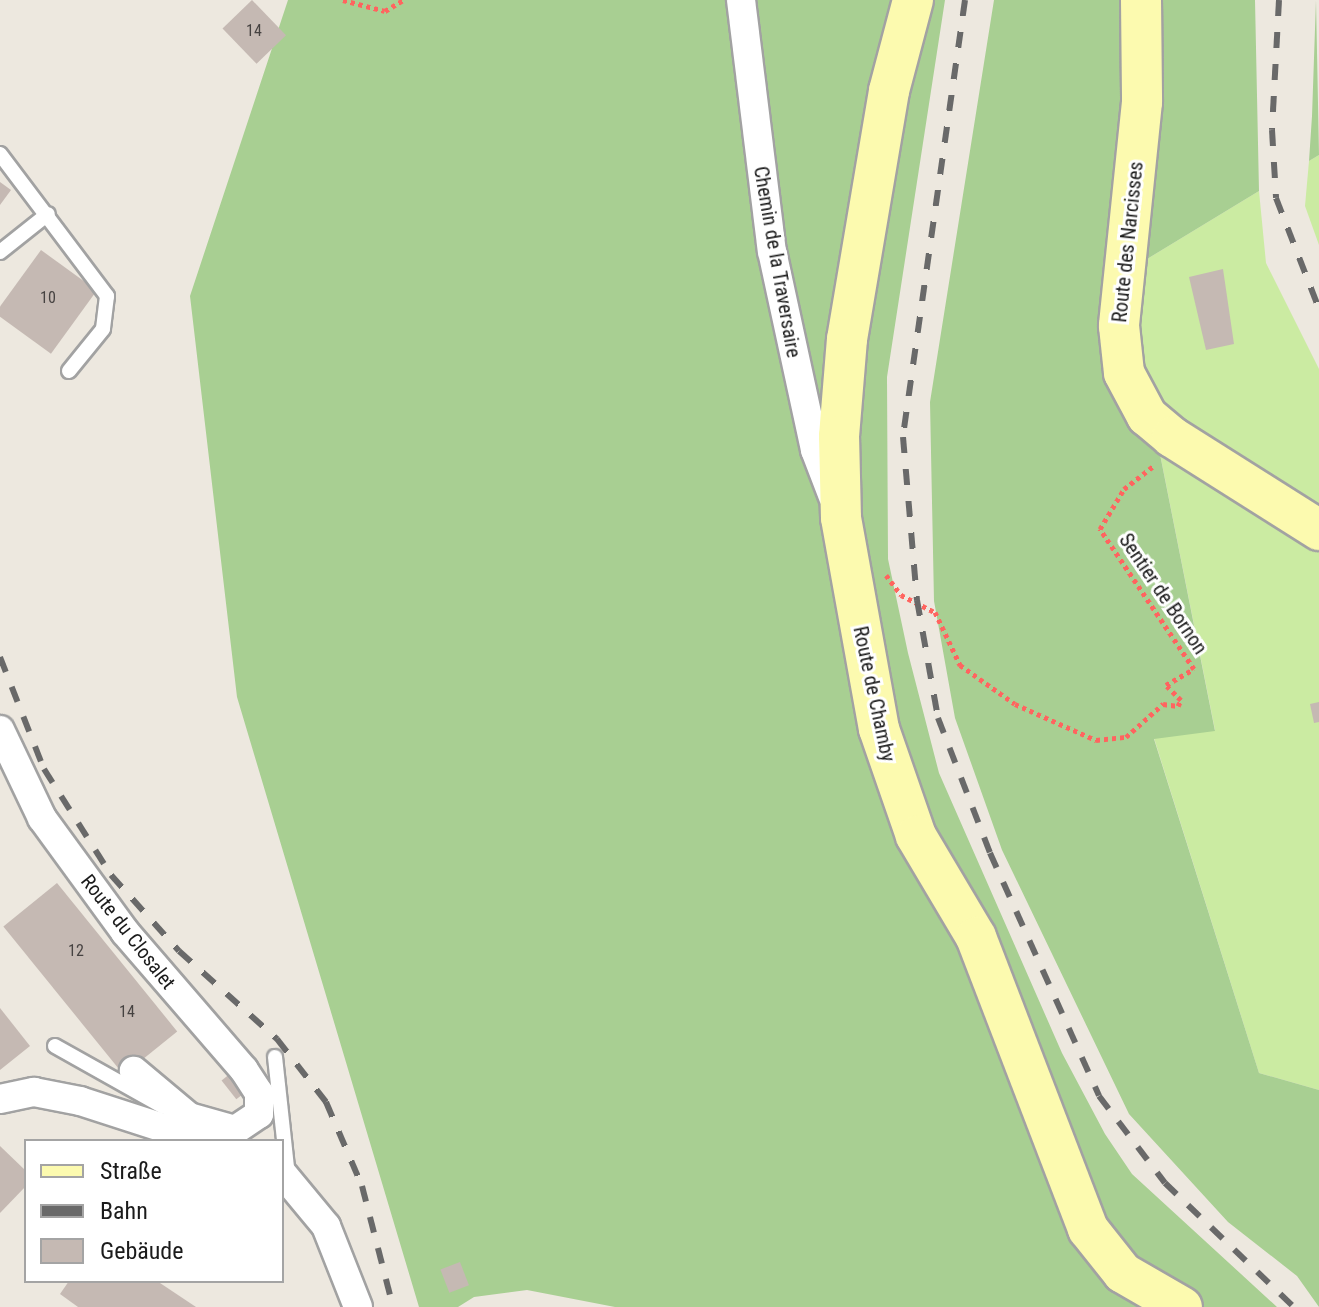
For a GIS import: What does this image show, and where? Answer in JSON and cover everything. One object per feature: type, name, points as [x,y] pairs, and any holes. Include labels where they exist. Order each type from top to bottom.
[{"type":"street","name":"Chemin de la Traversaire","points":[[741,0],[772,251],[815,450],[841,518]]},
{"type":"street","name":"Route de Chamby","points":[[913,0],[889,91],[847,339],[841,518],[879,729],[901,804],[976,937],[1088,1229],[1123,1273],[1182,1307]]},
{"type":"street","name":"Route des Narcisses","points":[[1141,0],[1142,102],[1119,326],[1124,373],[1147,416],[1172,437],[1319,530]]},
{"type":"street","name":"Route du Closalet","points":[[0,730],[59,843],[253,1081],[261,1103],[259,1132],[228,1130],[189,1117],[134,1071]]},
{"type":"street","points":[[0,1099],[34,1092],[80,1101],[199,1139]]},
{"type":"street","points":[[284,1172],[326,1226],[358,1307]]},
{"type":"lane","points":[[0,154],[107,296],[103,329],[69,371]]},
{"type":"lane","points":[[0,252],[48,214]]},
{"type":"lane","points":[[55,1046],[114,1085],[189,1117]]},
{"type":"lane","points":[[275,1057],[281,1139]]},
{"type":"path","points":[[343,0],[385,11],[403,0]]},
{"type":"path","name":"Sentier de Bornon","points":[[882,565],[901,595],[935,612],[960,665],[1048,721],[1096,740],[1126,737],[1163,704],[1178,706],[1181,700],[1166,685],[1194,669],[1100,529],[1124,489],[1163,459]]},
{"type":"green space","points":[[288,0],[945,0],[887,377],[888,559],[908,653],[939,773],[1062,1053],[1105,1134],[1132,1174],[1277,1307],[615,1307],[527,1290],[474,1297],[458,1307],[419,1307],[237,697],[190,296]]},
{"type":"green space","points":[[994,0],[1255,0],[1259,191],[1124,273],[1215,731],[1154,739],[1259,1073],[1319,1090],[1319,1307],[1297,1276],[1228,1222],[1129,1114],[1002,850],[955,718],[934,601],[930,402]]},
{"type":"green space","points":[[1316,0],[1319,155],[1309,161],[1312,116]]},
{"type":"green space","points":[[1319,155],[1319,245],[1305,206],[1309,161]]},
{"type":"green space","points":[[1259,191],[1266,263],[1319,369],[1319,1090],[1259,1073],[1154,738],[1215,730],[1124,273]]},
{"type":"building","points":[[252,0],[286,35],[257,64],[223,28]]},
{"type":"building","points":[[0,182],[11,190],[0,205]]},
{"type":"building","points":[[41,250],[97,291],[51,354],[0,317],[0,306]]},
{"type":"building","points":[[1223,269],[1234,344],[1206,350],[1189,277]]},
{"type":"building","points":[[1319,702],[1319,722],[1314,723],[1310,704]]},
{"type":"building","points":[[57,883],[177,1031],[124,1075],[3,926]]},
{"type":"building","points":[[0,1008],[30,1046],[0,1070]]},
{"type":"building","points":[[231,1073],[246,1092],[236,1099],[222,1080]]},
{"type":"building","points":[[0,1146],[24,1169],[24,1188],[0,1213]]},
{"type":"building","points":[[460,1262],[469,1285],[449,1293],[440,1270]]},
{"type":"building","points":[[68,1283],[160,1283],[196,1307],[78,1307],[60,1294]]},
{"type":"railway","points":[[965,0],[903,437],[917,600],[938,718],[990,853],[1099,1096],[1165,1183],[1294,1307]]},
{"type":"railway","points":[[1279,0],[1272,130],[1276,198],[1319,309]]},
{"type":"railway","points":[[0,657],[44,769],[111,875],[179,951],[277,1039],[326,1102],[362,1186],[393,1307]]}]
